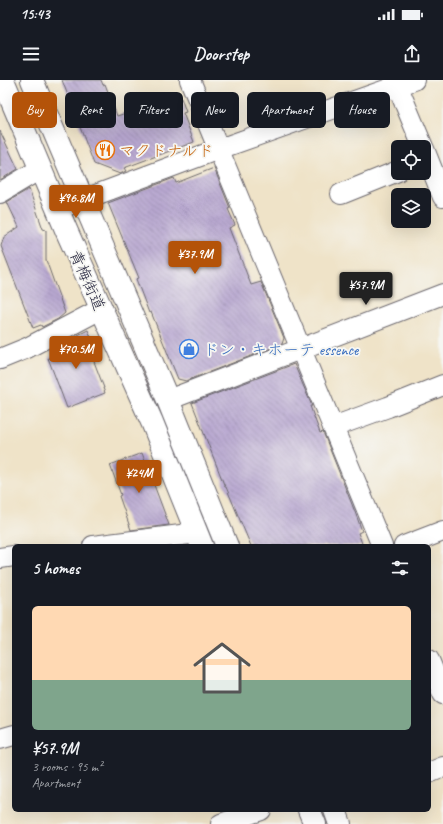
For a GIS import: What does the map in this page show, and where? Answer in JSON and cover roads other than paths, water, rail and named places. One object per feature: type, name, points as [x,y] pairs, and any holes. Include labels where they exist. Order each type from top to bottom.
[{"type":"main road","name":"青梅街道","points":[[3,80],[101,309],[152,422],[199,539]]},
{"type":"main road","name":"青梅街道","points":[[32,80],[168,400],[226,544]]},
{"type":"main road","points":[[336,812],[340,824]]},
{"type":"street","points":[[190,80],[381,544]]},
{"type":"street","points":[[58,209],[402,82],[421,140]]},
{"type":"street","points":[[0,193],[40,168]]},
{"type":"street","points":[[431,168],[443,196]]},
{"type":"street","points":[[341,194],[391,174]]},
{"type":"street","points":[[168,400],[443,294]]},
{"type":"street","points":[[0,359],[27,348],[101,309]]},
{"type":"street","points":[[333,426],[388,407],[443,385]]},
{"type":"street","points":[[409,544],[443,531]]},
{"type":"street","points":[[123,544],[199,539]]},
{"type":"street","points":[[0,558],[12,556]]},
{"type":"street","points":[[431,665],[443,694]]},
{"type":"street","points":[[0,739],[12,736]]},
{"type":"street","points":[[431,772],[443,767]]},
{"type":"street","points":[[221,824],[255,812]]},
{"type":"street","points":[[312,818],[329,812]]},
{"type":"place","name":"マクドナルド","points":[[105,150]]},
{"type":"place","name":"ドン・キホーテ essence","points":[[189,349]]}]
